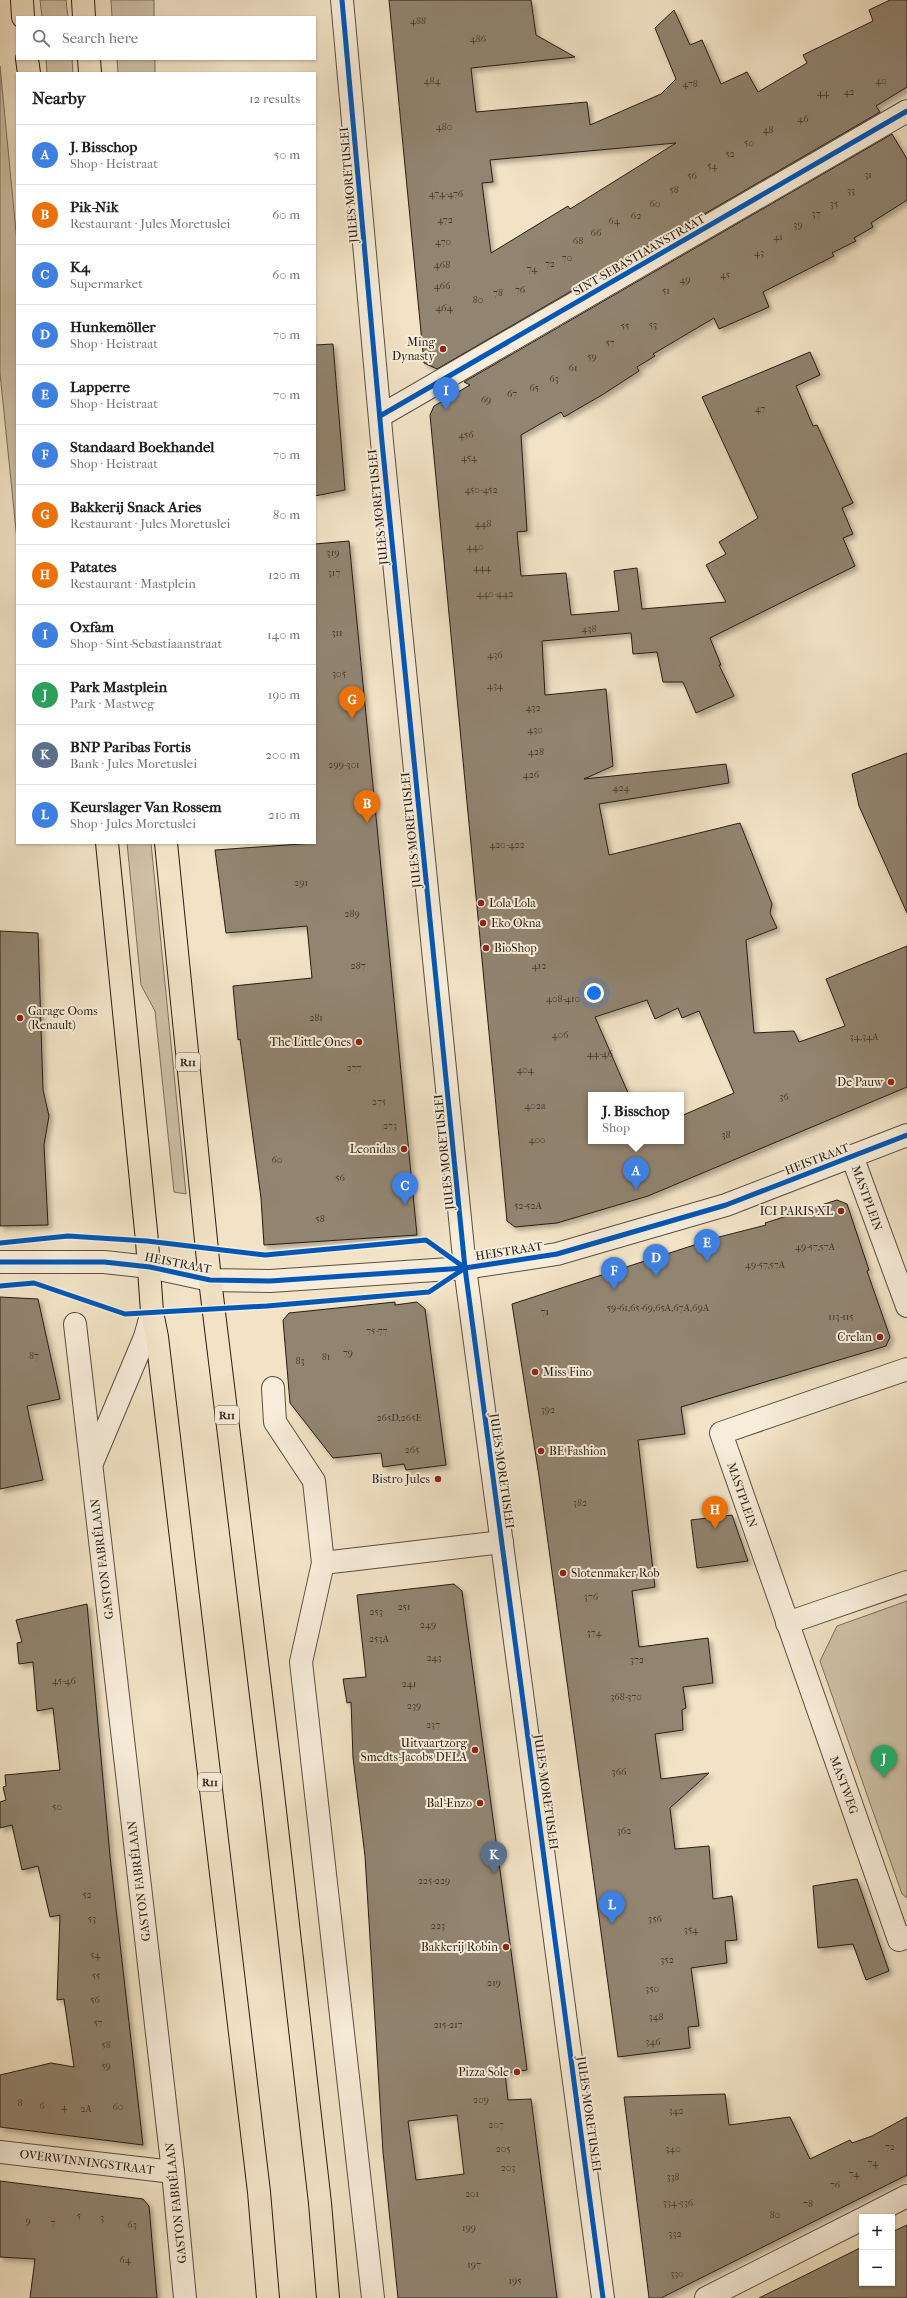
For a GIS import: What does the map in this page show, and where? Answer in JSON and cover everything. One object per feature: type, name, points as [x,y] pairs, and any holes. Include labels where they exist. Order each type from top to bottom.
[{"type":"highway","points":[[22,0],[23,16]]},
{"type":"highway","points":[[83,0],[84,16]]},
{"type":"highway","points":[[28,60],[29,72]]},
{"type":"highway","points":[[89,60],[90,72]]},
{"type":"highway","name":"R11","points":[[107,844],[150,1267],[152,1312],[158,1345],[258,2184],[268,2298]]},
{"type":"highway","name":"R11","points":[[166,844],[210,1280],[270,1770],[320,2203],[328,2298]]},
{"type":"street","name":"JULES MORETUSLEI","points":[[342,0],[380,416],[465,1268],[603,2298]]},
{"type":"street","name":"SINT-SEBASTIAANSTRAAT","points":[[380,416],[907,111]]},
{"type":"street","name":"HEISTRAAT","points":[[0,1262],[104,1262],[150,1267],[210,1280],[270,1281],[465,1268],[557,1254],[726,1205],[907,1135]]},
{"type":"street","name":"MASTPLEIN","points":[[852,1156],[907,1306]]},
{"type":"street","name":"GASTON FABRÉLAAN","points":[[91,1464],[145,1337],[152,1312]]},
{"type":"street","name":"GASTON FABRÉLAAN","points":[[75,1324],[173,2172],[185,2298]]},
{"type":"street","name":"MASTPLEIN","points":[[786,1623],[721,1433],[907,1369]]},
{"type":"street","points":[[273,1388],[275,1422],[314,1481],[323,1563],[301,1662],[373,2298]]},
{"type":"street","name":"JULES MORETUSLEI","points":[[323,1563],[502,1542]]},
{"type":"street","points":[[786,1623],[907,1582]]},
{"type":"street","name":"MASTWEG","points":[[786,1623],[900,1940],[907,1937]]},
{"type":"street","name":"OVERWINNINGSTRAAT","points":[[0,2152],[173,2172]]},
{"type":"street","points":[[872,2214],[907,2196]]},
{"type":"street","points":[[706,2298],[859,2221]]},
{"type":"shaded area","points":[[40,0],[66,0],[68,16],[42,16]]},
{"type":"shaded area","points":[[111,0],[154,0],[154,16],[112,16]]},
{"type":"shaded area","points":[[46,60],[72,60],[73,72],[47,72]]},
{"type":"shaded area","points":[[117,60],[155,60],[155,72],[118,72]]},
{"type":"shaded area","points":[[0,66],[16,232],[16,530],[0,373]]},
{"type":"shaded area","points":[[127,844],[151,844],[186,1194],[174,1192],[155,1011],[141,985]]},
{"type":"shaded area","points":[[907,1601],[907,1898],[902,1894],[820,1661],[837,1626]]},
{"type":"building","points":[[389,0],[531,0],[536,35],[575,57],[471,68],[476,112],[587,102],[590,125],[661,94],[676,79],[655,28],[674,10],[690,45],[702,40],[721,84],[747,72],[758,92],[807,63],[803,55],[873,21],[869,10],[890,0],[907,0],[907,87],[876,106],[880,112],[437,369],[424,363]],"holes":[[[676,143],[570,209],[568,206],[491,253],[482,183],[493,182],[490,160]]]},
{"type":"building","points":[[892,134],[907,159],[907,200],[871,223],[873,227],[854,238],[856,241],[832,253],[834,256],[763,292],[769,307],[719,329],[714,318],[653,354],[655,356],[637,367],[639,371],[602,395],[564,417],[561,412],[521,435],[527,531],[517,532],[521,576],[566,573],[571,615],[619,611],[614,571],[637,568],[642,609],[726,602],[706,565],[726,554],[719,542],[758,518],[702,397],[810,352],[820,375],[796,386],[813,426],[817,425],[853,503],[842,508],[853,534],[843,538],[855,566],[710,638],[721,665],[719,665],[734,696],[696,713],[683,682],[663,682],[657,652],[633,654],[631,633],[542,641],[545,695],[606,689],[613,766],[584,779],[726,764],[729,783],[599,804],[609,855],[740,823],[772,904],[770,913],[777,928],[746,940],[754,1033],[794,1031],[799,1042],[845,1026],[826,979],[907,946],[907,1087],[648,1196],[557,1223],[515,1227],[507,1221],[430,415],[434,406],[470,385],[464,382]],"holes":[[[647,1000],[655,1019],[678,1008],[682,1018],[699,1011],[734,1093],[684,1115],[684,1144],[588,1144],[588,1092],[628,1092],[595,1017]]]},
{"type":"building","points":[[333,344],[345,490],[316,496],[316,345]]},
{"type":"building","points":[[349,541],[417,1235],[264,1245],[261,1198],[240,1039],[238,1040],[233,986],[312,978],[307,926],[226,933],[215,850],[316,844],[316,544]]},
{"type":"building","points":[[907,753],[907,913],[859,806],[852,774]]},
{"type":"building","name":"Garage Ooms (Renault)","points":[[0,931],[38,933],[43,1090],[49,1116],[44,1145],[48,1225],[0,1226]]},
{"type":"building","points":[[837,1200],[847,1204],[869,1270],[867,1271],[890,1337],[886,1346],[681,1407],[685,1434],[638,1440],[655,1587],[632,1591],[639,1647],[708,1638],[713,1683],[683,1687],[686,1708],[682,1710],[683,1730],[655,1734],[661,1779],[709,1773],[670,1808],[675,1849],[709,1846],[713,1899],[732,1896],[737,1940],[725,1941],[727,1963],[691,1968],[699,2026],[688,2027],[690,2048],[618,2057],[539,1476],[512,1304],[719,1237],[766,1225],[765,1223]]},
{"type":"building","points":[[0,1297],[38,1299],[60,1399],[27,1406],[43,1480],[0,1489]]},
{"type":"building","points":[[395,1302],[395,1305],[417,1302],[425,1309],[446,1465],[406,1470],[404,1464],[383,1467],[381,1453],[333,1458],[290,1403],[283,1320],[289,1313]]},
{"type":"building","points":[[732,1515],[748,1561],[697,1568],[691,1520]]},
{"type":"building","points":[[454,1584],[462,1591],[527,2070],[505,2073],[508,2100],[531,2099],[557,2298],[398,2298],[383,2152],[365,1856],[353,1758],[351,1702],[347,1703],[343,1679],[366,1677],[357,1595]],"holes":[[[457,2115],[464,2174],[416,2180],[408,2121]]]},
{"type":"building","points":[[87,1604],[110,1856],[143,2145],[0,2127],[0,2075],[51,2063],[74,2067],[64,1999],[57,2000],[60,1915],[50,1917],[38,1866],[22,1870],[12,1825],[0,1828],[0,1802],[6,1800],[3,1787],[6,1786],[5,1775],[60,1770],[53,1708],[37,1711],[33,1662],[19,1664],[17,1643],[22,1642],[16,1620]]},
{"type":"building","points":[[857,1879],[889,1971],[866,1980],[853,1944],[818,1948],[813,1886]]},
{"type":"building","points":[[725,2094],[729,2125],[790,2117],[810,2159],[850,2140],[852,2143],[872,2136],[907,2117],[907,2175],[661,2298],[649,2298],[624,2097]]},
{"type":"building","points":[[0,2181],[143,2199],[149,2206],[157,2298],[30,2298],[35,2259],[0,2257]]},
{"type":"building","points":[[907,2225],[907,2298],[759,2298],[859,2248],[859,2286],[895,2286],[895,2231]]},
{"type":"cycle path","points":[[342,0],[382,442],[465,1268],[603,2298]]},
{"type":"cycle path","points":[[380,416],[907,111]]},
{"type":"cycle path","points":[[0,1262],[104,1262],[150,1267],[210,1280],[270,1281],[465,1268],[557,1254],[726,1205],[907,1135]]},
{"type":"cycle path","points":[[0,1243],[68,1236],[147,1241],[265,1255],[426,1240],[465,1268]]},
{"type":"cycle path","points":[[0,1286],[34,1283],[125,1314],[267,1306],[429,1292],[465,1268]]},
{"type":"place","name":"Ming Dynasty","points":[[443,349]]},
{"type":"place","name":"Oxfam","points":[[446,410]]},
{"type":"place","name":"Bakkerij Snack Aries","points":[[352,719]]},
{"type":"place","name":"Pik-Nik","points":[[367,823]]},
{"type":"place","name":"Lola Lola","points":[[481,903]]},
{"type":"place","name":"Eko Okna","points":[[483,923]]},
{"type":"place","name":"BioShop","points":[[486,948]]},
{"type":"place","name":"Garage Ooms (Renault)","points":[[20,1018]]},
{"type":"place","name":"The Little Ones","points":[[359,1042]]},
{"type":"place","name":"De Pauw","points":[[891,1082]]},
{"type":"place","name":"Leonidas","points":[[404,1149]]},
{"type":"place","name":"J. Bisschop","points":[[636,1190]]},
{"type":"place","name":"K4","points":[[405,1205]]},
{"type":"place","name":"ICI PARIS XL","points":[[841,1211]]},
{"type":"place","name":"Lapperre","points":[[707,1262]]},
{"type":"place","name":"Hunkemöller","points":[[656,1277]]},
{"type":"place","name":"Standaard Boekhandel","points":[[614,1290]]},
{"type":"place","name":"Crelan","points":[[880,1337]]},
{"type":"place","name":"Miss Fino","points":[[535,1372]]},
{"type":"place","name":"BE Fashion","points":[[541,1451]]},
{"type":"place","name":"Bistro Jules","points":[[438,1479]]},
{"type":"place","name":"Patates","points":[[715,1529]]},
{"type":"place","name":"Slotenmaker Rob","points":[[563,1573]]},
{"type":"place","name":"Uitvaartzorg Smedts-Jacobs DELA","points":[[475,1750]]},
{"type":"place","name":"Park Mastplein","points":[[884,1778]]},
{"type":"place","name":"Bal-Enzo","points":[[480,1803]]},
{"type":"place","name":"BNP Paribas Fortis","points":[[494,1874]]},
{"type":"place","name":"Keurslager Van Rossem","points":[[612,1924]]},
{"type":"place","name":"Bakkerij Robin","points":[[506,1947]]},
{"type":"place","name":"Pizza Sole","points":[[517,2072]]}]
